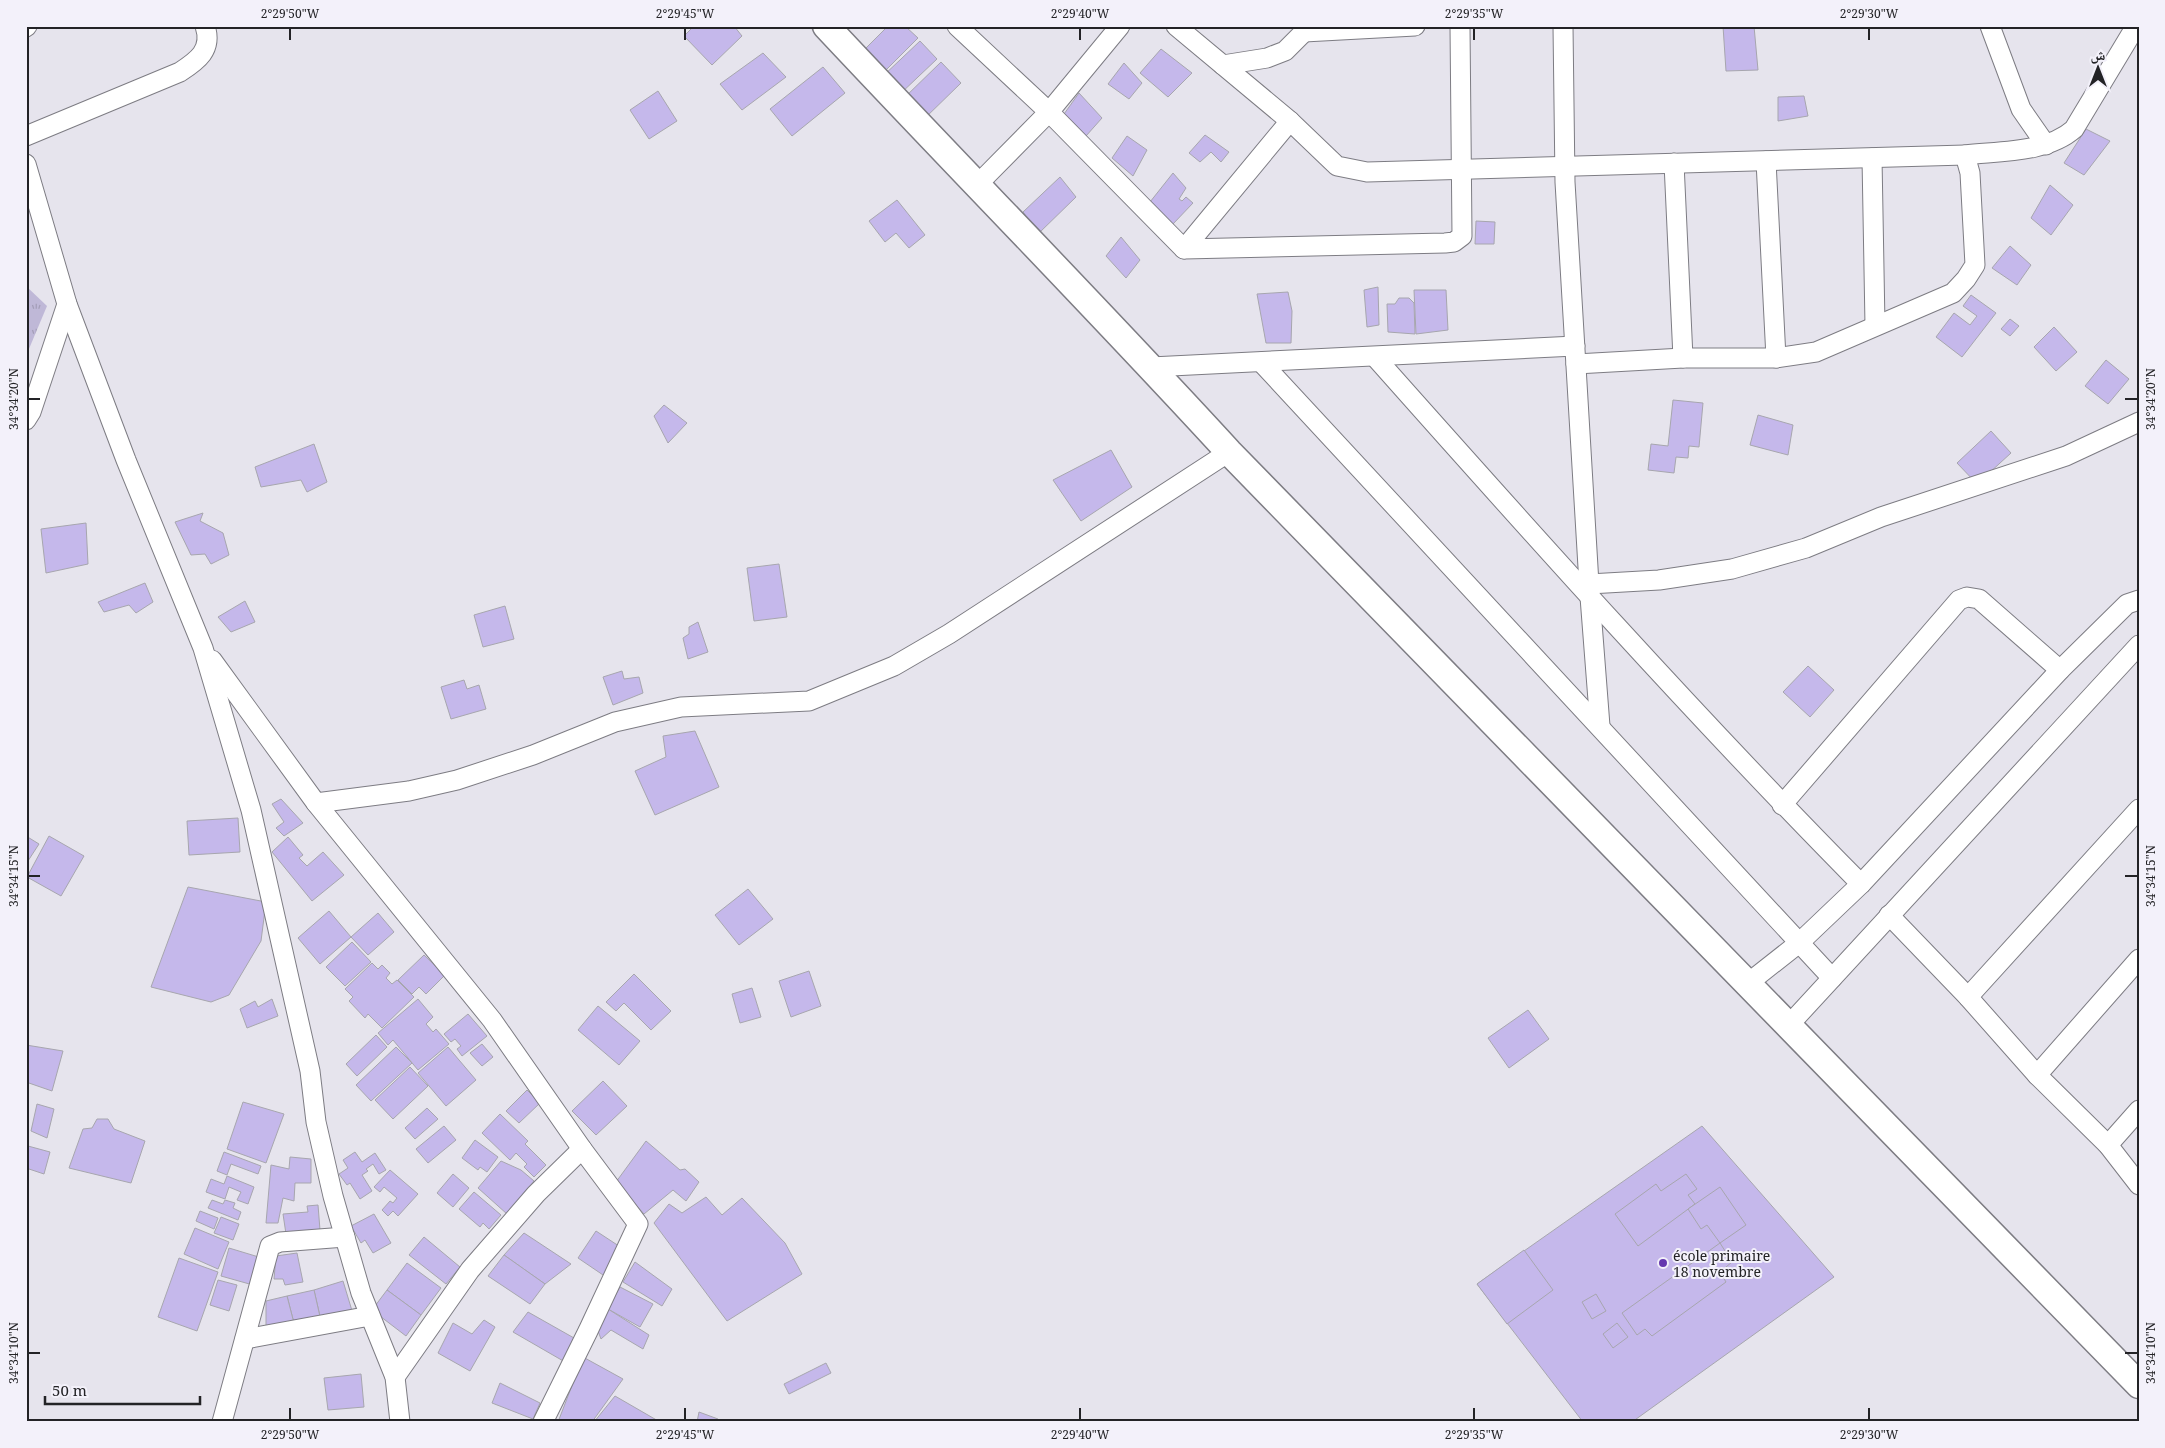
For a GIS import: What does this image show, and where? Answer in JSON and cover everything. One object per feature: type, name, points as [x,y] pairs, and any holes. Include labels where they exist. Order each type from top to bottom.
[{"type":"main road","points":[[826,26],[976,186],[1151,367],[1229,452],[2139,1386]]},
{"type":"street","points":[[26,136],[180,72],[199,60],[204,49],[207,32],[205,26]]},
{"type":"street","points":[[957,26],[1049,112],[1184,249],[1454,242],[1462,236],[1460,26]]},
{"type":"street","points":[[976,186],[1049,112],[1120,26]]},
{"type":"street","points":[[1176,26],[1290,121],[1337,166],[1354,171],[1367,172],[1966,155],[2046,145],[2064,138],[2074,129],[2135,35]]},
{"type":"street","points":[[1223,65],[1267,58],[1285,51],[1304,29],[1415,26]]},
{"type":"street","points":[[1563,26],[1565,166],[1575,355],[1600,726]]},
{"type":"street","points":[[1990,26],[2021,109],[2046,145]]},
{"type":"street","points":[[1184,249],[1290,121]]},
{"type":"street","points":[[1151,367],[1375,357],[1575,355],[1776,358],[1816,352],[1874,325],[1953,293],[1966,279],[1975,265],[1970,173],[1966,155]]},
{"type":"street","points":[[1872,158],[1874,325]]},
{"type":"street","points":[[1766,161],[1776,358]]},
{"type":"street","points":[[1674,163],[1683,358]]},
{"type":"street","points":[[26,164],[68,304],[126,460],[203,648],[251,810],[310,1071],[316,1122],[334,1196],[361,1293],[395,1378],[400,1422]]},
{"type":"street","points":[[26,420],[31,412],[68,304]]},
{"type":"street","points":[[1375,357],[1782,805],[1862,884]]},
{"type":"street","points":[[1261,362],[1832,978]]},
{"type":"street","points":[[1590,592],[1732,569],[1806,548],[1881,518],[2066,456],[2139,422]]},
{"type":"street","points":[[316,803],[409,791],[457,780],[533,754],[615,722],[680,707],[809,701],[894,666],[949,634],[1229,452]]},
{"type":"street","points":[[1782,805],[1959,600],[1967,597],[1979,599],[2060,670]]},
{"type":"street","points":[[1748,984],[1800,943],[1862,884],[2060,670],[2128,604],[2139,600]]},
{"type":"street","points":[[1788,1026],[2139,645]]},
{"type":"street","points":[[203,648],[316,803],[492,1020],[582,1149],[638,1224],[588,1332],[543,1422]]},
{"type":"street","points":[[1968,998],[2139,809]]},
{"type":"street","points":[[1889,915],[1968,998],[2037,1075],[2108,1145],[2139,1185]]},
{"type":"street","points":[[2037,1075],[2139,959]]},
{"type":"street","points":[[2108,1145],[2139,1110]]},
{"type":"street","points":[[395,1378],[470,1270],[536,1194],[582,1149]]},
{"type":"street","points":[[222,1422],[270,1246],[280,1242],[345,1237]]},
{"type":"street","points":[[244,1339],[370,1316]]},
{"type":"green space","points":[[26,286],[47,306],[26,356]]},
{"type":"building","points":[[694,26],[734,26],[742,36],[712,65],[684,36]]},
{"type":"building","points":[[888,26],[905,26],[918,38],[881,75],[860,54]]},
{"type":"building","points":[[1723,26],[1754,26],[1758,70],[1726,71]]},
{"type":"building","points":[[920,41],[937,59],[899,95],[882,77]]},
{"type":"building","points":[[1161,49],[1192,73],[1168,97],[1140,73]]},
{"type":"building","points":[[763,53],[786,77],[742,110],[720,84]]},
{"type":"building","points":[[941,62],[961,83],[923,120],[903,99]]},
{"type":"building","points":[[1124,63],[1142,83],[1129,99],[1108,84]]},
{"type":"building","points":[[823,67],[845,93],[792,136],[770,109]]},
{"type":"building","points":[[658,91],[677,121],[649,139],[630,110]]},
{"type":"building","points":[[1079,93],[1102,118],[1086,136],[1064,114]]},
{"type":"building","points":[[1804,96],[1808,116],[1778,121],[1778,97]]},
{"type":"building","points":[[2086,129],[2110,141],[2084,175],[2064,163]]},
{"type":"building","points":[[1205,135],[1229,152],[1221,162],[1211,152],[1200,162],[1189,153]]},
{"type":"building","points":[[1127,136],[1147,150],[1133,176],[1112,158]]},
{"type":"building","points":[[1173,173],[1186,188],[1179,199],[1182,201],[1186,197],[1193,203],[1173,224],[1150,202]]},
{"type":"building","points":[[1060,177],[1076,197],[1038,234],[1023,212]]},
{"type":"building","points":[[2050,185],[2073,205],[2051,235],[2031,218]]},
{"type":"building","points":[[897,200],[925,235],[909,248],[896,233],[885,242],[869,221]]},
{"type":"building","points":[[1476,221],[1495,222],[1494,244],[1475,244]]},
{"type":"building","points":[[1121,237],[1140,260],[1126,278],[1106,256]]},
{"type":"building","points":[[2010,246],[2031,265],[2017,285],[1992,268]]},
{"type":"building","points":[[1378,287],[1379,325],[1367,327],[1364,290]]},
{"type":"building","points":[[1414,290],[1446,290],[1448,330],[1416,334]]},
{"type":"building","points":[[1288,292],[1292,311],[1291,343],[1266,343],[1257,294]]},
{"type":"building","points":[[1971,295],[1996,313],[1962,357],[1936,337],[1954,313],[1970,325],[1977,316],[1963,306]]},
{"type":"building","points":[[1399,298],[1409,298],[1414,303],[1415,334],[1388,332],[1387,304],[1395,304]]},
{"type":"building","points":[[2010,319],[2019,326],[2010,336],[2001,329]]},
{"type":"building","points":[[2054,327],[2077,352],[2056,371],[2034,347]]},
{"type":"building","points":[[2106,360],[2129,379],[2108,404],[2085,386]]},
{"type":"building","points":[[1673,400],[1703,403],[1699,447],[1689,446],[1688,458],[1676,457],[1674,473],[1648,470],[1651,444],[1668,446]]},
{"type":"building","points":[[664,405],[687,423],[668,443],[654,416]]},
{"type":"building","points":[[1758,415],[1793,425],[1788,455],[1750,445]]},
{"type":"building","points":[[1991,431],[2011,453],[1977,484],[1957,463]]},
{"type":"building","points":[[314,444],[327,482],[307,492],[301,480],[261,487],[255,467]]},
{"type":"building","points":[[1111,450],[1132,487],[1081,521],[1053,480]]},
{"type":"building","points":[[203,513],[200,521],[223,533],[229,555],[211,564],[205,554],[191,555],[175,522]]},
{"type":"building","points":[[86,523],[88,564],[46,573],[41,529]]},
{"type":"building","points":[[779,564],[787,617],[754,621],[747,568]]},
{"type":"building","points":[[145,583],[153,602],[136,613],[129,605],[104,612],[98,602]]},
{"type":"building","points":[[245,601],[255,622],[231,632],[218,617]]},
{"type":"building","points":[[505,606],[514,639],[483,647],[474,615]]},
{"type":"building","points":[[698,622],[708,652],[688,659],[683,638],[689,634],[689,627]]},
{"type":"building","points":[[1808,666],[1834,690],[1810,717],[1783,692]]},
{"type":"building","points":[[622,671],[624,679],[639,677],[643,693],[613,705],[603,677]]},
{"type":"building","points":[[464,680],[467,689],[479,685],[486,709],[451,719],[441,687]]},
{"type":"building","points":[[695,731],[719,787],[655,815],[635,771],[666,757],[663,736]]},
{"type":"building","points":[[281,799],[303,823],[284,836],[276,828],[284,822],[272,804]]},
{"type":"building","points":[[238,818],[240,852],[189,855],[187,821]]},
{"type":"building","points":[[26,836],[39,844],[26,864]]},
{"type":"building","points":[[49,836],[84,856],[61,896],[27,877]]},
{"type":"building","points":[[288,837],[303,855],[299,858],[307,866],[323,852],[344,875],[312,901],[272,852]]},
{"type":"building","points":[[188,887],[266,902],[261,941],[229,995],[211,1002],[151,987]]},
{"type":"building","points":[[748,889],[773,919],[739,945],[715,915]]},
{"type":"building","points":[[329,911],[351,937],[320,964],[298,938]]},
{"type":"building","points":[[378,913],[394,932],[368,955],[351,937]]},
{"type":"building","points":[[352,942],[371,962],[345,986],[326,967]]},
{"type":"building","points":[[424,955],[445,975],[426,994],[419,987],[412,994],[398,980]]},
{"type":"building","points":[[372,963],[378,969],[382,965],[390,973],[386,978],[392,984],[397,980],[414,997],[382,1028],[368,1014],[365,1018],[349,1001],[353,997],[345,989]]},
{"type":"building","points":[[809,971],[821,1006],[791,1017],[779,981]]},
{"type":"building","points":[[634,974],[671,1011],[651,1030],[624,1003],[616,1011],[606,1002]]},
{"type":"building","points":[[752,988],[761,1017],[740,1023],[732,994]]},
{"type":"building","points":[[272,999],[278,1016],[247,1028],[240,1009],[255,1001],[258,1007]]},
{"type":"building","points":[[418,999],[433,1017],[426,1024],[433,1032],[436,1029],[449,1044],[418,1070],[393,1040],[388,1045],[378,1033]]},
{"type":"building","points":[[598,1006],[640,1041],[619,1065],[578,1030]]},
{"type":"building","points":[[1528,1010],[1549,1039],[1509,1068],[1488,1038]]},
{"type":"building","points":[[468,1014],[487,1036],[462,1056],[457,1049],[461,1046],[455,1039],[451,1042],[444,1034]]},
{"type":"building","points":[[376,1035],[387,1047],[357,1076],[346,1064]]},
{"type":"building","points":[[482,1044],[493,1057],[482,1066],[470,1053]]},
{"type":"building","points":[[26,1045],[63,1051],[52,1091],[26,1082]]},
{"type":"building","points":[[396,1047],[412,1063],[371,1101],[356,1085]]},
{"type":"building","points":[[448,1047],[476,1080],[446,1106],[418,1073]]},
{"type":"building","points":[[410,1067],[428,1086],[393,1119],[375,1100]]},
{"type":"building","points":[[603,1081],[627,1106],[596,1135],[572,1111]]},
{"type":"building","points":[[527,1090],[540,1103],[519,1123],[506,1111]]},
{"type":"building","points":[[243,1102],[284,1114],[266,1163],[227,1149]]},
{"type":"building","points":[[37,1104],[54,1109],[47,1138],[31,1131]]},
{"type":"building","points":[[427,1108],[438,1119],[415,1139],[405,1128]]},
{"type":"building","points":[[500,1114],[528,1141],[525,1144],[546,1165],[534,1177],[524,1167],[527,1164],[516,1153],[510,1160],[482,1133]]},
{"type":"building","points":[[97,1119],[108,1119],[114,1129],[145,1141],[131,1183],[69,1168],[83,1129],[92,1128]]},
{"type":"building","points":[[444,1126],[456,1140],[428,1163],[416,1149]]},
{"type":"building","name":"école primaire 18 novembre","points":[[1702,1126],[1834,1277],[1632,1422],[1583,1422],[1477,1284]]},
{"type":"building","points":[[475,1140],[498,1157],[487,1172],[480,1167],[478,1170],[462,1158]]},
{"type":"building","points":[[646,1141],[680,1170],[685,1169],[699,1182],[686,1201],[673,1190],[644,1214],[616,1182]]},
{"type":"building","points":[[28,1146],[50,1152],[44,1174],[26,1168]]},
{"type":"building","points":[[224,1152],[261,1166],[258,1174],[231,1164],[227,1175],[217,1171]]},
{"type":"building","points":[[355,1152],[362,1162],[375,1153],[386,1170],[379,1174],[373,1164],[366,1169],[368,1171],[362,1175],[372,1191],[360,1199],[350,1183],[347,1185],[339,1174],[348,1168],[343,1160]]},
{"type":"building","points":[[290,1157],[311,1159],[311,1183],[295,1183],[294,1201],[283,1198],[278,1223],[266,1223],[271,1165],[289,1169]]},
{"type":"building","points":[[501,1161],[521,1170],[534,1181],[507,1214],[478,1188]]},
{"type":"building","points":[[390,1170],[418,1194],[398,1216],[393,1211],[388,1216],[382,1210],[390,1201],[393,1203],[397,1198],[384,1187],[380,1192],[374,1187]]},
{"type":"building","points":[[453,1174],[469,1188],[453,1207],[437,1193]]},
{"type":"building","points":[[1686,1174],[1697,1189],[1688,1195],[1695,1204],[1638,1246],[1615,1214],[1656,1184],[1661,1191]]},
{"type":"building","points":[[227,1176],[254,1187],[248,1204],[237,1200],[241,1192],[229,1187],[225,1199],[206,1192],[211,1179],[224,1184]]},
{"type":"building","points":[[1720,1187],[1746,1225],[1720,1243],[1707,1225],[1701,1229],[1688,1209]]},
{"type":"building","points":[[474,1192],[501,1215],[489,1229],[483,1223],[480,1227],[459,1209]]},
{"type":"building","points":[[706,1197],[722,1215],[742,1198],[785,1243],[802,1274],[727,1321],[654,1223],[669,1204],[682,1213]]},
{"type":"building","points":[[212,1200],[223,1204],[225,1200],[235,1203],[233,1208],[241,1212],[238,1220],[208,1208]]},
{"type":"building","points":[[318,1205],[320,1230],[286,1234],[283,1214],[308,1212],[307,1206]]},
{"type":"building","points":[[200,1211],[218,1218],[214,1229],[196,1221]]},
{"type":"building","points":[[374,1214],[391,1243],[373,1253],[365,1240],[361,1243],[351,1226]]},
{"type":"building","points":[[221,1217],[239,1224],[233,1240],[214,1233]]},
{"type":"building","points":[[195,1228],[229,1242],[218,1269],[184,1254]]},
{"type":"building","points":[[596,1231],[625,1250],[606,1277],[578,1258]]},
{"type":"building","points":[[524,1233],[571,1264],[545,1284],[504,1255]]},
{"type":"building","points":[[424,1237],[460,1267],[446,1284],[409,1255]]},
{"type":"building","points":[[1720,1243],[1732,1262],[1720,1272],[1726,1282],[1652,1336],[1645,1329],[1637,1335],[1622,1313]]},
{"type":"building","points":[[229,1248],[262,1258],[253,1285],[221,1276]]},
{"type":"building","points":[[1524,1250],[1553,1290],[1507,1324],[1477,1284]]},
{"type":"building","points":[[297,1253],[303,1282],[285,1285],[283,1279],[274,1279],[276,1256]]},
{"type":"building","points":[[504,1255],[545,1284],[530,1304],[488,1276]]},
{"type":"building","points":[[179,1258],[218,1272],[197,1331],[158,1317]]},
{"type":"building","points":[[635,1262],[672,1289],[662,1306],[623,1282]]},
{"type":"building","points":[[407,1263],[441,1288],[421,1315],[387,1290]]},
{"type":"building","points":[[218,1280],[237,1285],[229,1311],[210,1305]]},
{"type":"building","points":[[343,1281],[353,1314],[321,1321],[314,1290]]},
{"type":"building","points":[[620,1287],[653,1304],[640,1327],[608,1309]]},
{"type":"building","points":[[314,1290],[321,1321],[295,1327],[287,1296]]},
{"type":"building","points":[[387,1290],[421,1315],[406,1336],[372,1310]]},
{"type":"building","points":[[1596,1294],[1606,1311],[1592,1319],[1582,1302]]},
{"type":"building","points":[[287,1296],[295,1327],[266,1333],[266,1301]]},
{"type":"building","points":[[608,1309],[649,1335],[643,1349],[611,1330],[601,1339],[598,1331]]},
{"type":"building","points":[[528,1312],[574,1338],[565,1362],[513,1332]]},
{"type":"building","points":[[484,1320],[495,1327],[470,1371],[438,1353],[453,1323],[472,1334]]},
{"type":"building","points":[[1617,1323],[1628,1337],[1613,1348],[1603,1334]]},
{"type":"building","points":[[583,1357],[623,1379],[592,1422],[558,1422]]},
{"type":"building","points":[[826,1363],[831,1373],[789,1394],[784,1384]]},
{"type":"building","points":[[361,1374],[364,1407],[328,1410],[324,1378]]},
{"type":"building","points":[[500,1383],[540,1403],[533,1419],[492,1403]]},
{"type":"building","points":[[615,1396],[660,1422],[594,1422]]},
{"type":"building","points":[[699,1412],[718,1419],[717,1422],[697,1422]]},
{"type":"place","name":"école primaire 18 novembre","points":[[1663,1263]]}]
